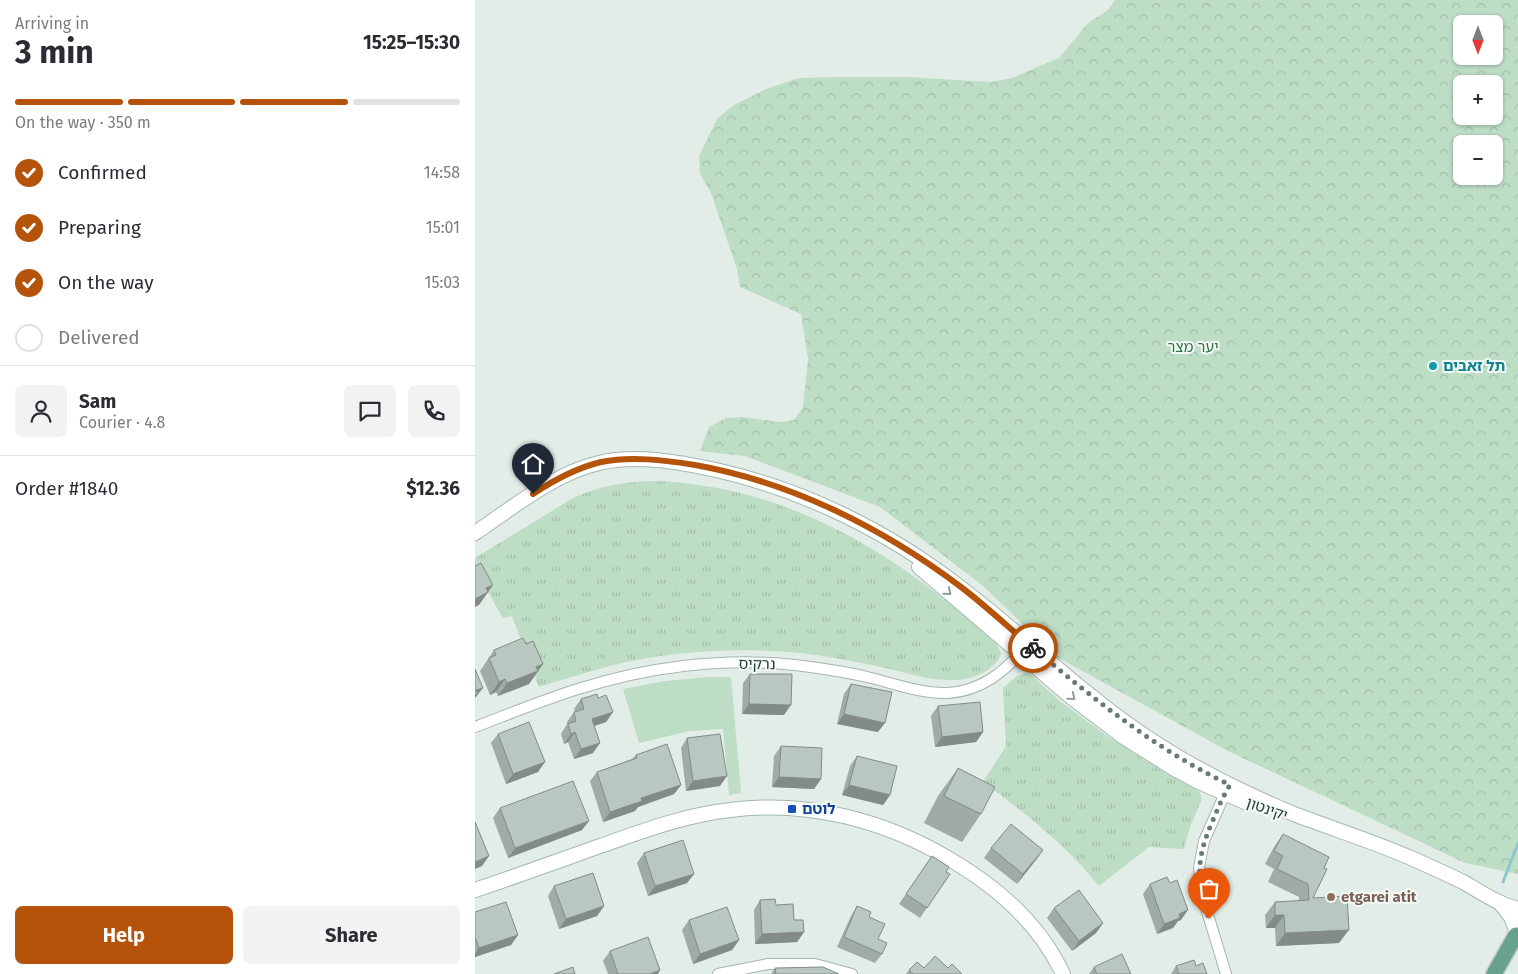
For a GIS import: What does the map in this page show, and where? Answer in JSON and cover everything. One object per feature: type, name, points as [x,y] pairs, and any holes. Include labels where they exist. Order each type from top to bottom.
[{"type":"main road","points":[[1494,974],[1517,934]]},
{"type":"street","name":"יקינטון","points":[[475,533],[564,475],[599,463],[627,459],[681,463],[732,474],[791,492],[854,520],[879,536],[1024,649],[1091,713],[1122,736],[1173,768],[1227,789],[1275,812],[1323,825],[1425,864],[1459,880],[1499,903],[1518,909]]},
{"type":"street","name":"נרקיס","points":[[475,727],[579,688],[649,671],[684,666],[756,663],[793,665],[867,677],[920,690],[948,693],[973,688],[985,683],[1007,667],[1024,649]]},
{"type":"street","points":[[1226,974],[1203,898],[1199,875],[1204,841],[1227,789]]},
{"type":"street","points":[[475,890],[648,829],[690,817],[750,808],[770,807],[807,810],[843,816],[876,825],[908,837],[965,868],[990,885],[1019,911],[1042,939],[1063,974]]},
{"type":"street","name":"יקינטון","points":[[1499,903],[1511,917],[1517,934]]},
{"type":"street","points":[[718,974],[768,964],[815,964],[852,974]]},
{"type":"green space","name":"יער מצר","points":[[1115,0],[1518,0],[1518,874],[1465,863],[1228,751],[1057,657],[982,585],[880,507],[745,456],[700,451],[709,427],[726,418],[742,417],[779,422],[794,420],[803,407],[808,359],[801,314],[740,287],[737,269],[711,193],[700,174],[699,156],[717,119],[734,105],[766,89],[799,78],[907,77],[991,82],[1012,78],[1059,58],[1088,23],[1108,10]]},
{"type":"green space","points":[[656,481],[706,486],[753,496],[798,512],[841,531],[882,555],[960,612],[997,644],[1001,654],[998,660],[988,670],[974,676],[960,680],[939,680],[845,660],[793,652],[746,650],[700,652],[631,661],[539,687],[512,616],[503,618],[475,570],[475,558],[573,498],[593,490],[614,485]]},
{"type":"green space","points":[[1026,673],[1107,736],[1159,769],[1199,791],[1201,801],[1189,830],[1184,849],[1149,847],[1099,886],[1059,843],[983,782],[1006,746],[1003,688],[1017,676]]},
{"type":"green space","points":[[731,677],[741,793],[729,795],[723,729],[690,731],[639,743],[623,689],[665,681]]},
{"type":"building","points":[[481,563],[493,585],[486,588],[488,592],[475,599],[475,566]]},
{"type":"building","points":[[523,638],[526,644],[533,641],[543,664],[536,667],[538,671],[507,683],[505,679],[499,682],[489,658],[496,655],[494,650]]},
{"type":"building","points":[[475,669],[483,688],[476,690],[478,694],[475,695]]},
{"type":"building","points":[[750,674],[792,674],[791,705],[749,704]]},
{"type":"building","points":[[851,684],[892,692],[885,723],[844,714]]},
{"type":"building","points":[[597,694],[598,698],[606,695],[613,712],[592,719],[600,743],[581,749],[575,732],[571,734],[568,724],[576,721],[574,712],[584,709],[581,699]]},
{"type":"building","points":[[980,702],[983,732],[942,737],[938,706]]},
{"type":"building","points":[[529,722],[545,762],[513,774],[498,734]]},
{"type":"building","points":[[720,734],[727,776],[693,781],[687,738]]},
{"type":"building","points":[[667,744],[681,785],[641,798],[642,801],[610,812],[597,772],[637,758],[636,755]]},
{"type":"building","points":[[781,746],[822,748],[821,779],[779,777]]},
{"type":"building","points":[[857,756],[897,766],[890,795],[849,785]]},
{"type":"building","points":[[958,768],[995,787],[981,814],[944,796]]},
{"type":"building","points":[[573,781],[589,821],[515,848],[500,808]]},
{"type":"building","points":[[475,822],[489,856],[475,862]]},
{"type":"building","points":[[1011,824],[1043,850],[1023,874],[991,848]]},
{"type":"building","points":[[1283,834],[1329,857],[1324,868],[1327,869],[1313,898],[1347,896],[1349,930],[1285,933],[1284,915],[1275,915],[1275,902],[1309,900],[1308,884],[1277,869],[1283,856],[1274,851]]},
{"type":"building","points":[[683,840],[694,874],[655,886],[644,853]]},
{"type":"building","points":[[932,856],[949,867],[946,872],[950,874],[927,908],[906,894]]},
{"type":"building","points":[[593,873],[604,906],[566,919],[554,886]]},
{"type":"building","points":[[1167,877],[1170,883],[1177,880],[1188,910],[1179,914],[1180,918],[1164,924],[1150,884]]},
{"type":"building","points":[[1079,890],[1103,923],[1079,941],[1054,908]]},
{"type":"building","points":[[775,899],[776,905],[793,904],[794,920],[803,920],[804,932],[762,934],[760,900]]},
{"type":"building","points":[[506,902],[518,935],[479,948],[475,937],[475,912]]},
{"type":"building","points":[[857,906],[871,912],[869,917],[885,924],[878,939],[887,943],[882,954],[844,937]]},
{"type":"building","points":[[727,907],[739,940],[700,954],[689,920]]},
{"type":"building","points":[[648,937],[660,970],[650,974],[618,974],[610,951]]},
{"type":"building","points":[[1122,954],[1131,974],[1097,974],[1094,967]]},
{"type":"building","points":[[935,956],[948,968],[952,964],[962,974],[913,974],[909,970],[917,962],[924,968]]},
{"type":"building","points":[[1194,960],[1196,966],[1203,963],[1207,974],[1179,974],[1176,966]]},
{"type":"building","points":[[573,967],[575,974],[554,974]]},
{"type":"building","points":[[823,967],[839,974],[776,974],[775,968]]},
{"type":"waterway","points":[[1503,882],[1518,843]]},
{"type":"way so far","points":[[1033,648],[1118,717],[1167,750],[1230,785],[1204,841],[1201,854],[1199,868],[1200,883],[1209,919]]},
{"type":"place","name":"תל זאבים","points":[[1433,366]]},
{"type":"place","name":"לוטם","points":[[792,809]]},
{"type":"place","name":"etgarei atit","points":[[1331,897]]},
{"type":"route","points":[[533,494],[564,475],[581,468],[608,461],[627,459],[681,463],[703,467],[780,488],[854,520],[892,541],[961,588],[1033,648]]}]
